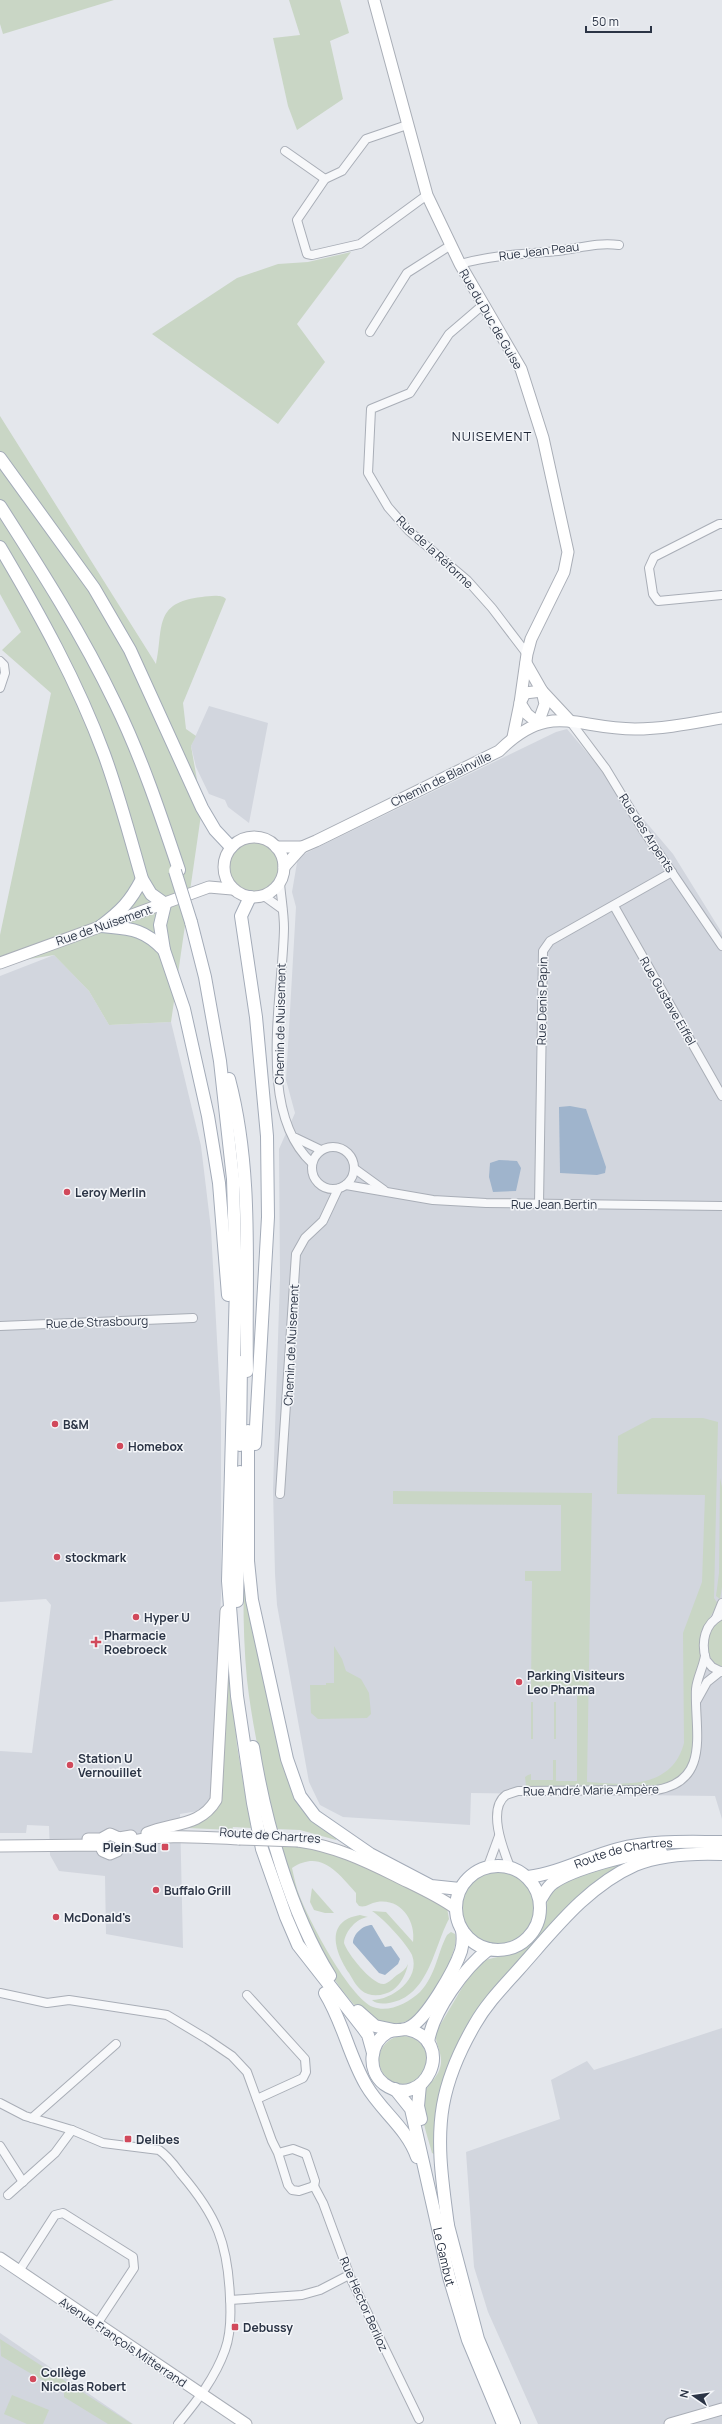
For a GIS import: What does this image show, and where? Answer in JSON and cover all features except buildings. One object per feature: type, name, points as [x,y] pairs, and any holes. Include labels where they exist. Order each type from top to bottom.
[{"type":"main road","points":[[0,458],[94,588],[130,650],[202,808],[217,833],[231,847]]},
{"type":"main road","points":[[0,506],[51,585],[115,703],[158,805],[210,974],[228,1074],[242,1209],[243,1243],[237,1598],[245,1696],[254,1755],[270,1822],[299,1920],[318,1957],[345,1997],[371,2023],[394,2030],[406,2029],[418,2033],[428,2042],[433,2055],[433,2065],[430,2074],[420,2085],[409,2090],[395,2089],[382,2082],[376,2073],[368,2035],[298,1945]]},
{"type":"main road","points":[[0,515],[44,582],[108,698],[155,811],[177,870]]},
{"type":"main road","points":[[0,547],[36,609],[81,699],[104,754],[142,879],[151,894],[165,904],[160,925],[164,950],[197,1059],[219,1183],[228,1284],[232,1388]]},
{"type":"main road","points":[[100,926],[122,911],[132,898],[142,879]]},
{"type":"main road","points":[[250,897],[241,916],[256,1017],[267,1143],[268,1218],[254,1453],[253,1557],[256,1621]]},
{"type":"main road","points":[[193,921],[220,1061],[233,1179],[236,1286],[232,1388],[228,1581],[237,1696],[253,1803],[262,1849],[286,1917],[298,1945],[336,2010],[366,2085],[412,2144],[441,2244]]},
{"type":"main road","points":[[100,926],[135,929],[148,935],[164,950]]},
{"type":"main road","points":[[228,1074],[236,1104],[247,1206],[248,1561],[256,1621],[287,1759],[300,1796],[315,1816],[370,1854]]},
{"type":"main road","name":"Route de Chartres","points":[[528,1877],[550,1874],[597,1856],[629,1846],[656,1843],[722,1842]]},
{"type":"main road","name":"Route de Chartres","points":[[540,1900],[551,1884],[558,1880],[618,1858],[656,1852],[718,1854]]},
{"type":"main road","name":"Route de Chartres","points":[[370,1854],[431,1886],[460,1889]]},
{"type":"main road","points":[[448,2226],[441,2166],[443,2105],[453,2072],[464,2044],[488,2004],[552,1932],[604,1883],[635,1865],[654,1859],[718,1854]]},
{"type":"main road","points":[[488,1866],[510,1867],[528,1877],[536,1888],[540,1900],[538,1920],[528,1938],[510,1948],[489,1949],[471,1941],[462,1930],[457,1919],[456,1908],[460,1889],[471,1874],[488,1866]]},
{"type":"main road","points":[[406,2029],[415,2024],[424,2014],[455,1965],[462,1950],[462,1930]]},
{"type":"main road","points":[[428,2042],[432,2026],[458,1983],[471,1965],[489,1949]]},
{"type":"main road","points":[[373,2053],[383,2036],[394,2030]]},
{"type":"main road","points":[[420,2085],[418,2109],[448,2226]]},
{"type":"main road","name":"Le Gambut","points":[[395,2089],[411,2109],[441,2244],[468,2340],[503,2424]]},
{"type":"main road","name":"Le Gambut","points":[[448,2226],[478,2339],[514,2424]]},
{"type":"street","name":"Rue du Duc de Guise","points":[[374,0],[427,195],[460,264],[521,370],[543,438],[568,552],[564,572],[531,639],[526,658],[520,703],[513,737]]},
{"type":"street","points":[[407,125],[366,139],[342,171],[325,179],[298,220],[307,254],[312,255],[360,244],[427,195]]},
{"type":"street","points":[[285,151],[325,179]]},
{"type":"street","name":"Rue Jean Peau","points":[[460,264],[512,253],[559,250],[603,242],[619,246]]},
{"type":"street","points":[[370,332],[407,273],[451,245]]},
{"type":"street","name":"Rue de la Réforme","points":[[484,304],[449,334],[410,393],[404,397],[371,409],[368,473],[388,507],[409,531],[467,580],[492,608],[526,658]]},
{"type":"street","points":[[722,524],[719,524],[654,557],[649,568],[653,594],[658,601],[722,595]]},
{"type":"street","points":[[526,658],[542,691],[545,704],[538,723],[527,714],[520,703],[526,693],[542,691]]},
{"type":"street","points":[[0,688],[5,673],[2,663]]},
{"type":"street","points":[[542,691],[570,721]]},
{"type":"street","name":"Chemin de Blainville","points":[[276,847],[302,846],[499,751],[513,737],[538,723],[553,720],[570,721],[634,729],[668,727],[722,718]]},
{"type":"street","name":"Rue des Arpents","points":[[570,721],[599,758],[672,872],[722,946]]},
{"type":"street","points":[[249,837],[269,841],[276,847],[283,860],[284,867],[280,883],[274,890],[264,896],[250,897],[232,889],[224,875],[224,860],[231,847],[249,837]]},
{"type":"street","name":"Chemin de Blainville","points":[[284,867],[302,846]]},
{"type":"street","points":[[209,887],[224,867]]},
{"type":"street","name":"Rue Denis Papin","points":[[539,1204],[543,951],[550,941],[672,872]]},
{"type":"street","name":"Chemin de Nuisement","points":[[280,883],[284,930],[277,1063],[279,1099],[286,1122],[294,1137],[312,1163]]},
{"type":"street","name":"Rue de Nuisement","points":[[0,963],[209,887],[232,889]]},
{"type":"street","points":[[264,896],[282,909]]},
{"type":"street","name":"Rue Gustave Eiffel","points":[[614,906],[722,1096]]},
{"type":"street","points":[[294,1137],[303,1144],[321,1150]]},
{"type":"street","points":[[332,1146],[344,1149],[352,1158],[355,1169],[346,1185],[338,1189],[325,1188],[316,1180],[312,1163],[321,1150],[332,1146]]},
{"type":"street","name":"Rue Jean Bertin","points":[[355,1169],[388,1192]]},
{"type":"street","name":"Rue Jean Bertin","points":[[346,1185],[433,1200],[539,1204],[722,1206]]},
{"type":"street","points":[[325,1188],[328,1206]]},
{"type":"street","name":"Chemin de Nuisement","points":[[280,1494],[296,1254],[305,1238],[323,1221],[328,1206],[338,1189]]},
{"type":"street","name":"Rue de Strasbourg","points":[[0,1326],[193,1318]]},
{"type":"street","points":[[147,1834],[198,1818],[209,1811],[216,1800],[228,1581]]},
{"type":"street","points":[[719,1617],[722,1603]]},
{"type":"street","name":"Rue André Marie Ampère","points":[[510,1867],[499,1836],[499,1805],[504,1797],[512,1792],[656,1790],[678,1783],[691,1769],[696,1756],[697,1683],[705,1656],[705,1633],[709,1625],[719,1617]]},
{"type":"street","points":[[705,1656],[708,1664],[722,1671]]},
{"type":"street","name":"Rue André Marie Ampère","points":[[697,1701],[707,1682],[722,1671]]},
{"type":"street","name":"Route de Chartres","points":[[120,1841],[147,1834],[187,1830],[238,1836]]},
{"type":"street","name":"Route de Chartres","points":[[0,1846],[100,1842],[110,1834],[120,1841],[238,1836],[330,1840],[370,1854]]},
{"type":"street","name":"Rue André Marie Ampère","points":[[488,1866],[499,1836]]},
{"type":"street","name":"Route de Chartres","points":[[298,1838],[352,1854],[440,1897],[456,1908]]},
{"type":"street","name":"Route de Chartres","points":[[0,1841],[56,1843]]},
{"type":"street","name":"Route de Chartres","points":[[100,1842],[103,1851],[110,1854],[117,1852],[120,1841]]},
{"type":"street","points":[[0,1993],[47,2003],[69,2000],[166,2015],[192,2029],[232,2056],[247,2072],[272,2141],[278,2153],[288,2185],[292,2190],[299,2191],[314,2186]]},
{"type":"street","points":[[247,1996],[305,2059],[307,2066],[303,2078],[257,2099]]},
{"type":"street","points":[[32,2118],[116,2044]]},
{"type":"street","points":[[0,2103],[32,2118],[72,2130],[103,2143],[155,2148],[166,2156],[200,2197],[217,2227],[226,2253],[230,2300],[229,2334],[226,2350],[201,2395],[178,2424]]},
{"type":"street","points":[[8,2195],[55,2153],[72,2130]]},
{"type":"street","points":[[0,2146],[23,2182]]},
{"type":"street","name":"Rue Hector Berlioz","points":[[278,2153],[293,2149],[306,2154],[315,2181],[314,2186],[323,2203],[349,2275],[418,2420]]},
{"type":"street","points":[[19,2271],[55,2216],[63,2212],[133,2257],[134,2268],[97,2324]]},
{"type":"street","name":"Avenue François Mitterrand","points":[[0,2258],[246,2424]]},
{"type":"street","points":[[230,2300],[302,2295],[320,2290],[349,2275]]},
{"type":"street","points":[[670,2424],[722,2409]]},
{"type":"shaded area","points":[[209,706],[268,723],[249,823],[228,807],[225,800],[209,794],[196,767],[191,746]]},
{"type":"shaded area","points":[[567,729],[673,854],[722,933],[722,1819],[715,1796],[471,1793],[470,1825],[343,1817],[320,1805],[309,1782],[277,1605],[275,1574],[273,1489],[280,1278],[279,1149],[295,1113],[286,1080],[296,907],[292,892],[298,857],[556,732]]},
{"type":"shaded area","points":[[54,955],[89,991],[109,1025],[171,1022],[201,1146],[211,1229],[221,1413],[221,1596],[212,1798],[204,1810],[180,1814],[183,1948],[106,1934],[105,1876],[59,1871],[50,1855],[49,1826],[27,1825],[26,1833],[0,1833],[0,1751],[32,1753],[51,1605],[46,1599],[0,1602],[0,976]]},
{"type":"shaded area","points":[[722,2028],[722,2424],[538,2424],[488,2312],[474,2267],[466,2152],[560,2119],[551,2080],[587,2061],[594,2070]]},
{"type":"shaded area","name":"Collège Nicolas Robert","points":[[0,2333],[133,2424],[0,2424]]},
{"type":"green space","points":[[0,0],[114,0],[3,34],[0,24]]},
{"type":"green space","points":[[289,0],[340,0],[349,33],[330,41],[343,99],[297,130],[288,106],[273,38],[300,35]]},
{"type":"green space","points":[[351,252],[297,324],[325,362],[278,424],[152,334],[237,278],[278,264],[308,262]]},
{"type":"green space","points":[[0,416],[156,664],[163,620],[168,611],[175,605],[186,600],[215,596],[222,596],[226,599],[183,703],[186,729],[196,736],[191,746],[202,808],[171,1022],[109,1025],[89,991],[54,955],[0,964],[0,935],[51,693],[2,650],[21,632],[0,594]]},
{"type":"green space","points":[[248,841],[258,841],[268,845],[275,852],[279,862],[279,872],[275,882],[268,889],[258,893],[248,893],[238,889],[231,882],[227,872],[227,862],[231,852],[238,845]]},
{"type":"green space","points":[[652,1418],[703,1418],[718,1422],[714,1598],[718,1604],[701,1632],[701,1658],[693,1688],[693,1749],[691,1761],[682,1774],[673,1781],[660,1785],[526,1786],[525,1777],[531,1774],[531,1780],[553,1780],[553,1760],[556,1760],[556,1781],[577,1781],[577,1694],[571,1694],[570,1687],[557,1687],[557,1694],[551,1694],[550,1687],[538,1687],[538,1694],[531,1694],[532,1581],[525,1581],[525,1571],[561,1571],[561,1505],[393,1504],[393,1491],[592,1493],[587,1782],[616,1784],[645,1781],[658,1776],[669,1769],[678,1758],[684,1743],[683,1633],[702,1582],[705,1495],[617,1494],[618,1436]]},
{"type":"green space","points":[[720,1478],[722,1487],[722,1587],[720,1599],[716,1596],[719,1573]]},
{"type":"green space","points":[[246,1492],[247,1563],[288,1775],[337,1837],[336,1840],[300,1830],[277,1829],[272,1811],[263,1774],[249,1699],[245,1656],[244,1563]]},
{"type":"green space","points":[[722,1619],[722,1667],[715,1663],[711,1658],[708,1651],[708,1644],[712,1630]]},
{"type":"green space","points":[[334,1646],[342,1659],[346,1671],[361,1679],[369,1693],[371,1714],[367,1718],[318,1719],[311,1713],[310,1685],[326,1685],[326,1683],[334,1683]]},
{"type":"green space","points":[[229,1654],[237,1746],[251,1828],[233,1827],[232,1830],[187,1828],[214,1810]]},
{"type":"green space","points":[[531,1702],[533,1702],[533,1739],[531,1739]]},
{"type":"green space","points":[[554,1702],[556,1702],[556,1739],[554,1739]]},
{"type":"green space","points":[[280,1845],[300,1845],[347,1857],[447,1908],[449,1919],[422,1981],[413,1991],[402,1999],[389,2003],[378,2003],[372,2000],[380,1999],[396,1992],[409,1980],[414,1964],[412,1955],[405,1944],[377,1914],[372,1911],[386,1912],[413,1942],[412,1926],[409,1919],[400,1907],[386,1902],[377,1902],[359,1906],[356,1902],[356,1893],[349,1885],[335,1871],[320,1862],[312,1861],[302,1863],[292,1868],[297,1890],[331,1958],[353,1989],[363,2000],[373,2007],[379,2009],[392,2008],[410,2000],[420,1992],[430,1979],[447,1935],[451,1932],[455,1934],[453,1953],[442,1978],[426,2003],[413,2018],[399,2023],[383,2024],[362,2012],[346,1996],[321,1956],[311,1934]]},
{"type":"green space","points":[[637,1857],[617,1871],[471,2022],[436,2152],[434,2154],[432,2153],[422,2114],[422,2106],[425,2092],[436,2076],[441,2063],[436,2040],[436,2032],[469,1976],[485,1960],[519,1952],[536,1939],[545,1921],[548,1896],[558,1883]]},
{"type":"green space","points":[[498,1870],[512,1873],[525,1881],[533,1894],[536,1908],[533,1922],[525,1935],[512,1943],[498,1946],[484,1943],[471,1935],[463,1922],[460,1908],[463,1894],[471,1881],[484,1873]]},
{"type":"green space","points":[[312,1888],[334,1913],[325,1913],[314,1910],[310,1902]]},
{"type":"green space","points":[[360,1915],[368,1917],[360,1920],[352,1926],[345,1938],[344,1943],[361,1968],[373,1979],[384,1984],[402,1972],[408,1964],[401,1982],[393,1990],[385,1994],[373,1995],[365,1993],[359,1988],[344,1965],[337,1947],[337,1930],[341,1924],[349,1918]]},
{"type":"green space","points":[[398,2036],[408,2036],[420,2043],[427,2055],[427,2065],[420,2077],[408,2084],[398,2084],[390,2080],[383,2073],[379,2065],[379,2055],[383,2047],[390,2040]]},
{"type":"green space","points":[[0,2339],[132,2424],[108,2424],[64,2397],[64,2393],[1,2356]]},
{"type":"green space","points":[[12,2395],[49,2410],[43,2424],[27,2424],[4,2414]]},
{"type":"water","points":[[570,1106],[586,1109],[606,1167],[605,1173],[597,1175],[560,1173],[559,1107]]},
{"type":"water","points":[[499,1160],[517,1161],[521,1168],[516,1191],[493,1192],[489,1177],[490,1163]]},
{"type":"water","points":[[372,1925],[385,1947],[391,1946],[400,1959],[398,1964],[385,1975],[379,1973],[353,1943],[355,1936],[362,1928]]},
{"type":"place","name":"Leroy Merlin","points":[[67,1192]]},
{"type":"place","name":"B&M","points":[[55,1424]]},
{"type":"place","name":"Homebox","points":[[120,1446]]},
{"type":"place","name":"stockmark","points":[[57,1557]]},
{"type":"place","name":"Hyper U","points":[[136,1617]]},
{"type":"place","name":"Pharmacie Roebroeck","points":[[96,1642]]},
{"type":"place","name":"Parking Visiteurs Leo Pharma","points":[[519,1682]]},
{"type":"place","name":"Station U Vernouillet","points":[[70,1765]]},
{"type":"place","name":"Plein Sud","points":[[165,1847]]},
{"type":"place","name":"Buffalo Grill","points":[[156,1890]]},
{"type":"place","name":"McDonald's","points":[[56,1917]]},
{"type":"place","name":"Delibes","points":[[128,2139]]},
{"type":"place","name":"Debussy","points":[[235,2327]]},
{"type":"place","name":"Collège Nicolas Robert","points":[[33,2379]]},
{"type":"district","name":"NUISEMENT","points":[[492,436]]}]
